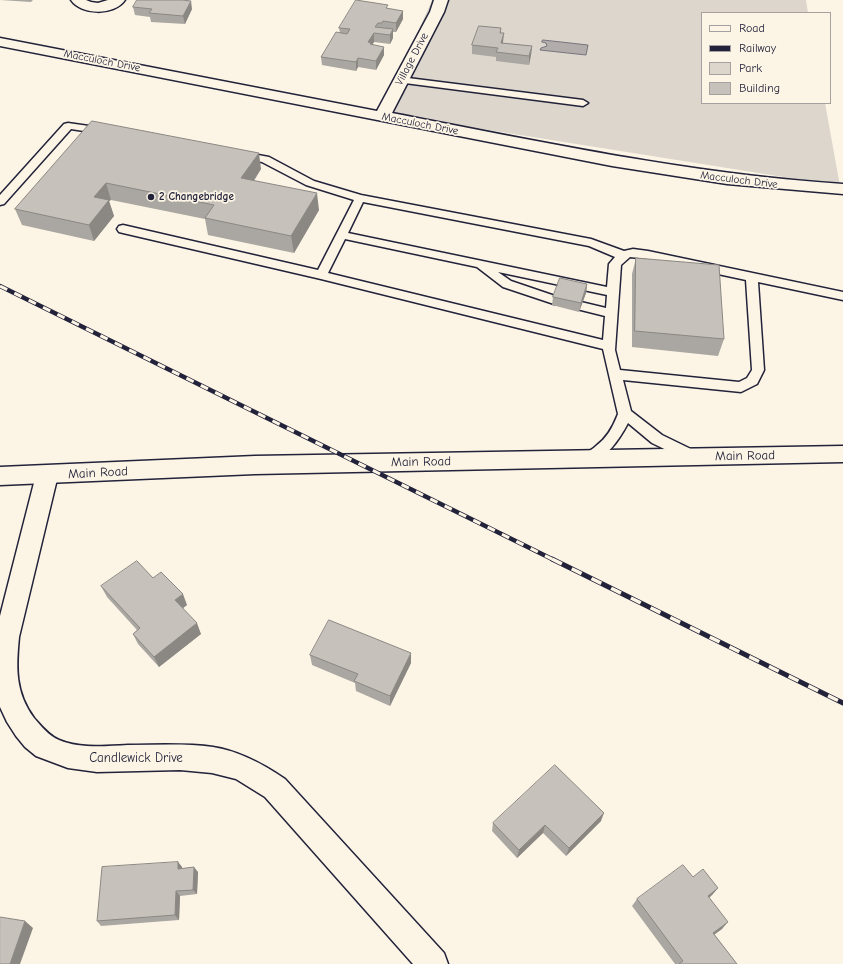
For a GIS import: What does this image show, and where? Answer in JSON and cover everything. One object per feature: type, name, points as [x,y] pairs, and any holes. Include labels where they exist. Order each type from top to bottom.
[{"type":"street","points":[[78,0],[81,4],[91,7],[104,6],[118,0]]},
{"type":"street","name":"Village Drive","points":[[382,116],[437,12],[440,0]]},
{"type":"street","name":"Macculoch Drive","points":[[0,42],[545,149],[678,172],[811,188],[843,189]]},
{"type":"street","name":"Main Road","points":[[0,476],[255,465],[843,454]]},
{"type":"street","name":"Candlewick Drive","points":[[46,475],[7,637],[3,664],[4,683],[12,705],[20,720],[33,737],[48,749],[67,756],[93,759],[182,757],[213,760],[236,765],[255,774],[275,788],[433,964]]},
{"type":"lane","points":[[400,80],[583,103]]},
{"type":"lane","points":[[0,202],[68,126],[114,133]]},
{"type":"lane","points":[[235,154],[265,159],[310,183],[360,198],[591,243],[622,255],[633,253],[648,255],[843,296]]},
{"type":"lane","points":[[321,275],[360,198]]},
{"type":"lane","points":[[123,229],[321,275],[609,346]]},
{"type":"lane","points":[[342,235],[476,263],[612,303]]},
{"type":"lane","points":[[588,459],[600,452],[611,442],[620,428],[625,414],[614,374],[609,346],[615,264],[622,255]]},
{"type":"lane","points":[[476,263],[489,270],[507,284],[556,296]]},
{"type":"lane","points":[[614,374],[741,387],[752,382],[758,370],[752,277]]},
{"type":"lane","points":[[582,302],[612,303]]},
{"type":"lane","points":[[625,414],[657,438],[694,457]]},
{"type":"green space","points":[[432,0],[806,0],[808,12],[701,12],[701,104],[825,104],[840,186],[382,113]]},
{"type":"shaded area","points":[[543,40],[588,45],[586,55],[540,50],[541,48],[547,46],[546,43],[542,42]]},
{"type":"building","points":[[137,0],[191,1],[183,16],[149,13],[152,9],[133,7]]},
{"type":"building","points":[[356,0],[388,5],[386,8],[403,11],[396,23],[383,21],[382,23],[378,23],[375,27],[393,29],[390,35],[374,33],[368,42],[371,43],[370,44],[384,47],[376,61],[358,58],[356,62],[321,57],[336,32],[347,34],[350,29],[339,28]]},
{"type":"building","points":[[479,26],[501,28],[500,33],[504,33],[501,43],[532,46],[529,56],[496,52],[498,48],[472,45]]},
{"type":"building","name":"2 Changebridge","points":[[92,121],[259,153],[241,178],[317,193],[291,236],[205,218],[214,205],[106,183],[94,197],[109,200],[89,225],[15,209]]},
{"type":"building","points":[[636,258],[719,265],[724,339],[635,331]]},
{"type":"building","points":[[560,278],[587,284],[581,303],[553,297]]},
{"type":"building","points":[[137,561],[153,578],[161,572],[183,594],[175,600],[197,623],[154,657],[133,634],[140,628],[101,586]]},
{"type":"building","points":[[329,620],[411,653],[390,696],[354,681],[358,674],[310,655]]},
{"type":"building","points":[[555,765],[604,813],[569,848],[545,825],[519,850],[493,823]]},
{"type":"building","points":[[178,862],[178,869],[194,867],[193,890],[176,891],[175,915],[97,921],[102,867]]},
{"type":"building","points":[[683,865],[693,877],[703,869],[718,888],[708,896],[728,922],[713,933],[737,964],[679,964],[683,961],[637,899]]},
{"type":"building","points":[[0,917],[25,921],[10,964],[0,964]]},
{"type":"railway","points":[[0,286],[554,560]]},
{"type":"railway","points":[[552,559],[843,703]]},
{"type":"place","name":"2 Changebridge","points":[[151,197]]}]
